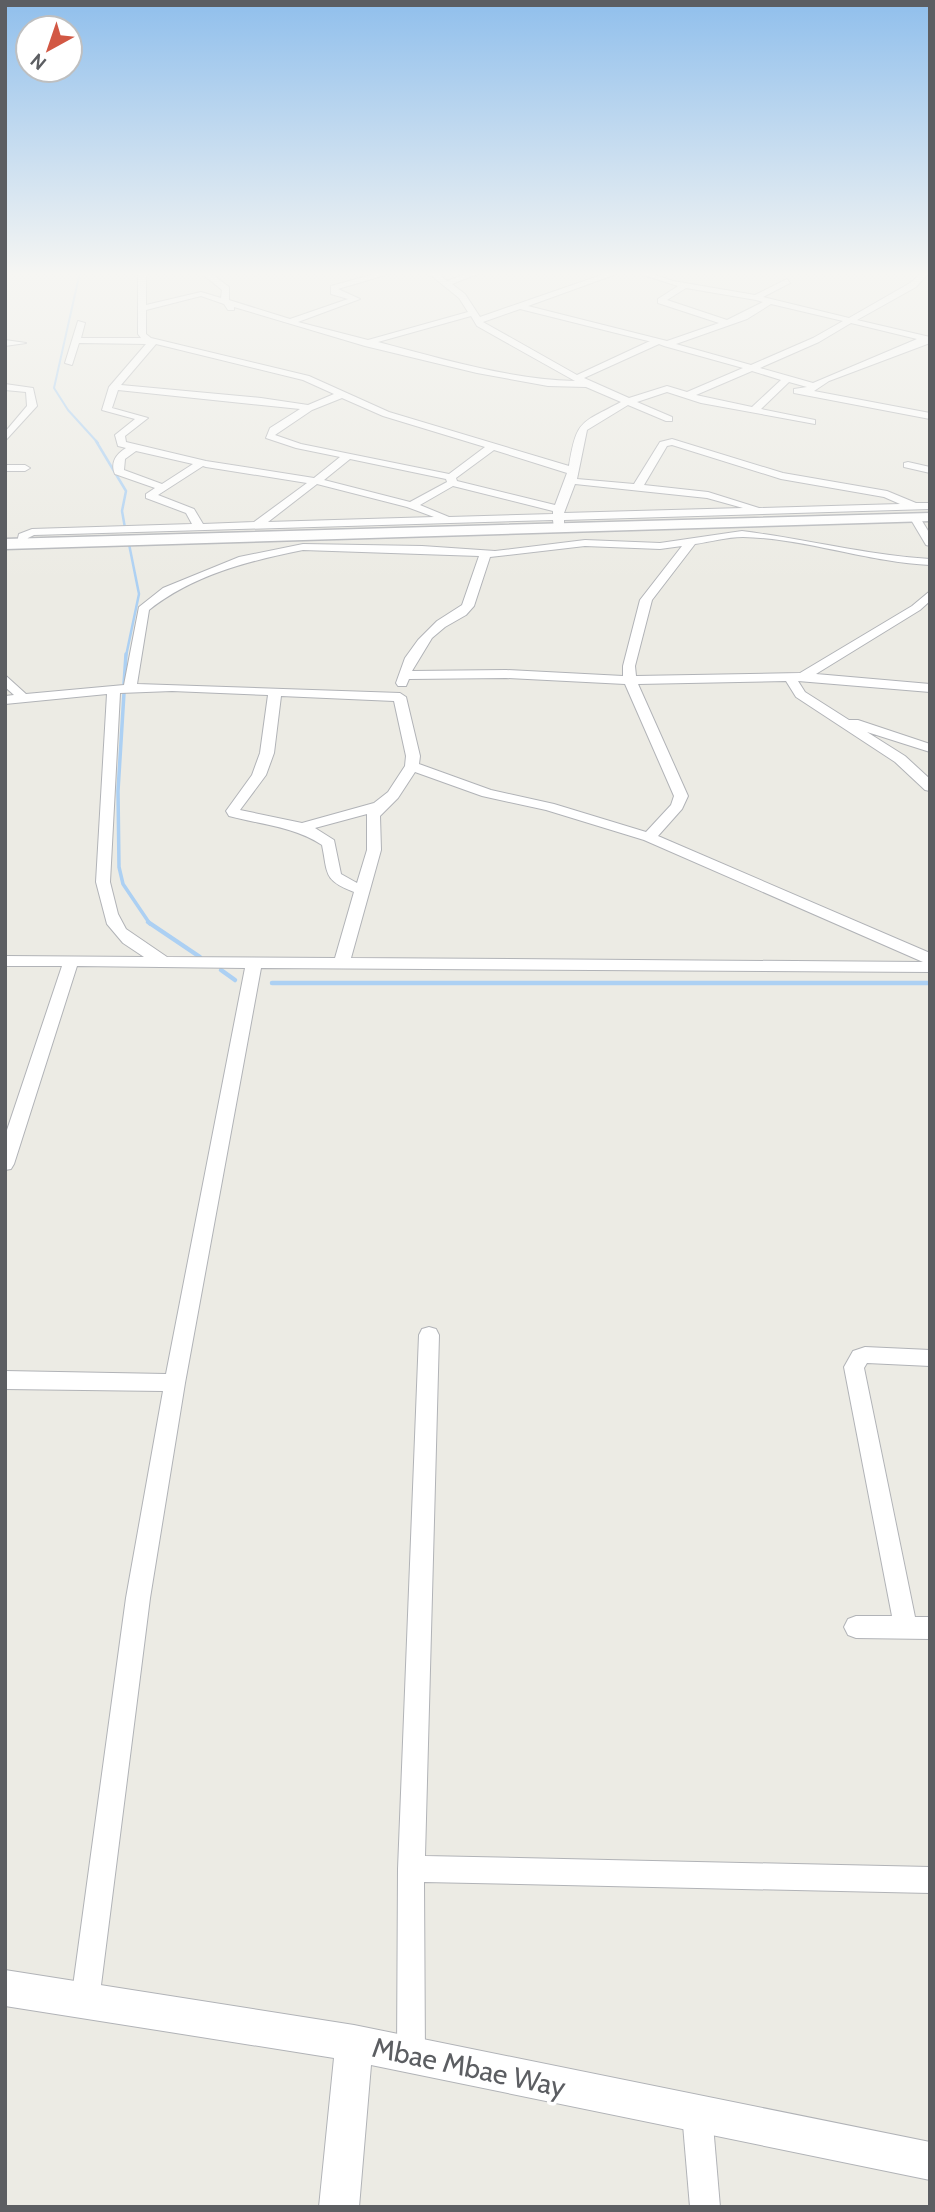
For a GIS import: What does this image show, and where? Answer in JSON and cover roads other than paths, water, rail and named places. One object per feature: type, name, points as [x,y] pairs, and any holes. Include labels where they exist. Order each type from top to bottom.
[{"type":"main road","points":[[13,544],[298,536],[559,518],[922,521]]},
{"type":"street","points":[[124,375],[114,387],[107,411],[143,418],[122,433],[119,439],[121,444],[201,463],[316,481],[411,505],[454,521]]},
{"type":"street","points":[[295,375],[344,394],[379,412],[492,447],[572,476],[722,497],[764,511]]},
{"type":"street","points":[[501,375],[548,383],[587,384]]},
{"type":"street","points":[[572,375],[668,419]]},
{"type":"street","points":[[577,378],[584,375]]},
{"type":"street","points":[[689,395],[734,375]]},
{"type":"street","points":[[770,375],[809,389],[930,416]]},
{"type":"street","points":[[777,387],[809,389],[842,375]]},
{"type":"street","points":[[754,410],[786,380]]},
{"type":"street","points":[[5,387],[30,390],[32,406],[5,438]]},
{"type":"street","points":[[114,387],[258,398],[309,408]]},
{"type":"street","points":[[559,518],[572,476],[580,431],[627,402],[667,390],[701,400],[812,422]]},
{"type":"street","points":[[344,394],[309,408],[273,430],[269,436],[299,446],[350,455],[452,480],[559,518]]},
{"type":"street","points":[[638,486],[663,444],[672,442],[759,470],[810,482],[887,494],[922,521],[930,543]]},
{"type":"street","points":[[411,505],[452,480],[492,447]]},
{"type":"street","points":[[134,448],[122,454],[117,467],[119,471],[133,479],[163,487]]},
{"type":"street","points":[[256,527],[350,455]]},
{"type":"street","points":[[200,528],[190,511],[150,496],[201,463]]},
{"type":"street","points":[[908,465],[930,470]]},
{"type":"street","points":[[5,468],[25,468]]},
{"type":"street","points":[[922,521],[930,506]]},
{"type":"street","points":[[130,688],[143,609],[147,604],[171,589],[298,536],[454,521],[764,511],[922,521]]},
{"type":"street","points":[[13,544],[32,533],[256,527],[298,536],[486,553],[586,543],[660,546],[742,534],[894,560],[930,562]]},
{"type":"street","points":[[649,836],[677,806],[681,796],[630,680],[629,666],[646,600],[690,543]]},
{"type":"street","points":[[341,964],[374,850],[373,816],[379,806],[393,795],[412,766],[413,756],[400,696],[404,675],[418,648],[441,624],[468,606],[486,553]]},
{"type":"street","points":[[796,676],[916,608],[930,594]]},
{"type":"street","points":[[404,675],[506,674],[630,680],[796,676],[930,688]]},
{"type":"street","points":[[796,676],[800,694],[900,759],[930,787]]},
{"type":"street","points":[[5,679],[24,699]]},
{"type":"street","points":[[5,700],[130,688],[400,696]]},
{"type":"street","points":[[114,690],[103,882],[107,912],[120,932],[165,963]]},
{"type":"street","points":[[275,691],[267,753],[258,775],[233,811],[237,815],[283,821],[304,827],[330,843],[331,868],[338,881],[362,890]]},
{"type":"street","points":[[836,718],[930,748]]},
{"type":"street","points":[[412,766],[487,793],[549,807],[649,836],[930,959]]},
{"type":"street","points":[[304,827],[379,806]]},
{"type":"street","points":[[5,961],[930,967]]},
{"type":"street","points":[[5,1164],[13,1115],[71,962]]},
{"type":"street","points":[[85,2001],[138,1598],[174,1383],[254,964]]},
{"type":"street","points":[[411,2057],[411,1869],[429,1335]]},
{"type":"street","points":[[906,1628],[854,1367],[860,1357],[865,1355],[930,1358]]},
{"type":"street","points":[[5,1380],[174,1383]]},
{"type":"street","points":[[856,1627],[930,1628]]},
{"type":"street","points":[[411,1869],[930,1880]]},
{"type":"street","name":"Mbae Mbae Way","points":[[5,1988],[354,2043],[411,2057],[930,2161]]},
{"type":"street","points":[[340,2207],[354,2043]]},
{"type":"street","points":[[697,2113],[705,2207]]},
{"type":"waterway","points":[[57,375],[54,388],[68,410],[98,443]]},
{"type":"waterway","points":[[96,441],[126,491],[122,511],[125,528]]},
{"type":"waterway","points":[[126,656],[139,594],[129,544]]},
{"type":"waterway","points":[[124,684],[126,654]]},
{"type":"waterway","points":[[124,693],[118,791],[119,867],[123,884],[149,923]]},
{"type":"waterway","points":[[149,923],[200,957]]},
{"type":"waterway","points":[[221,970],[235,980]]},
{"type":"waterway","points":[[272,983],[930,983]]}]
